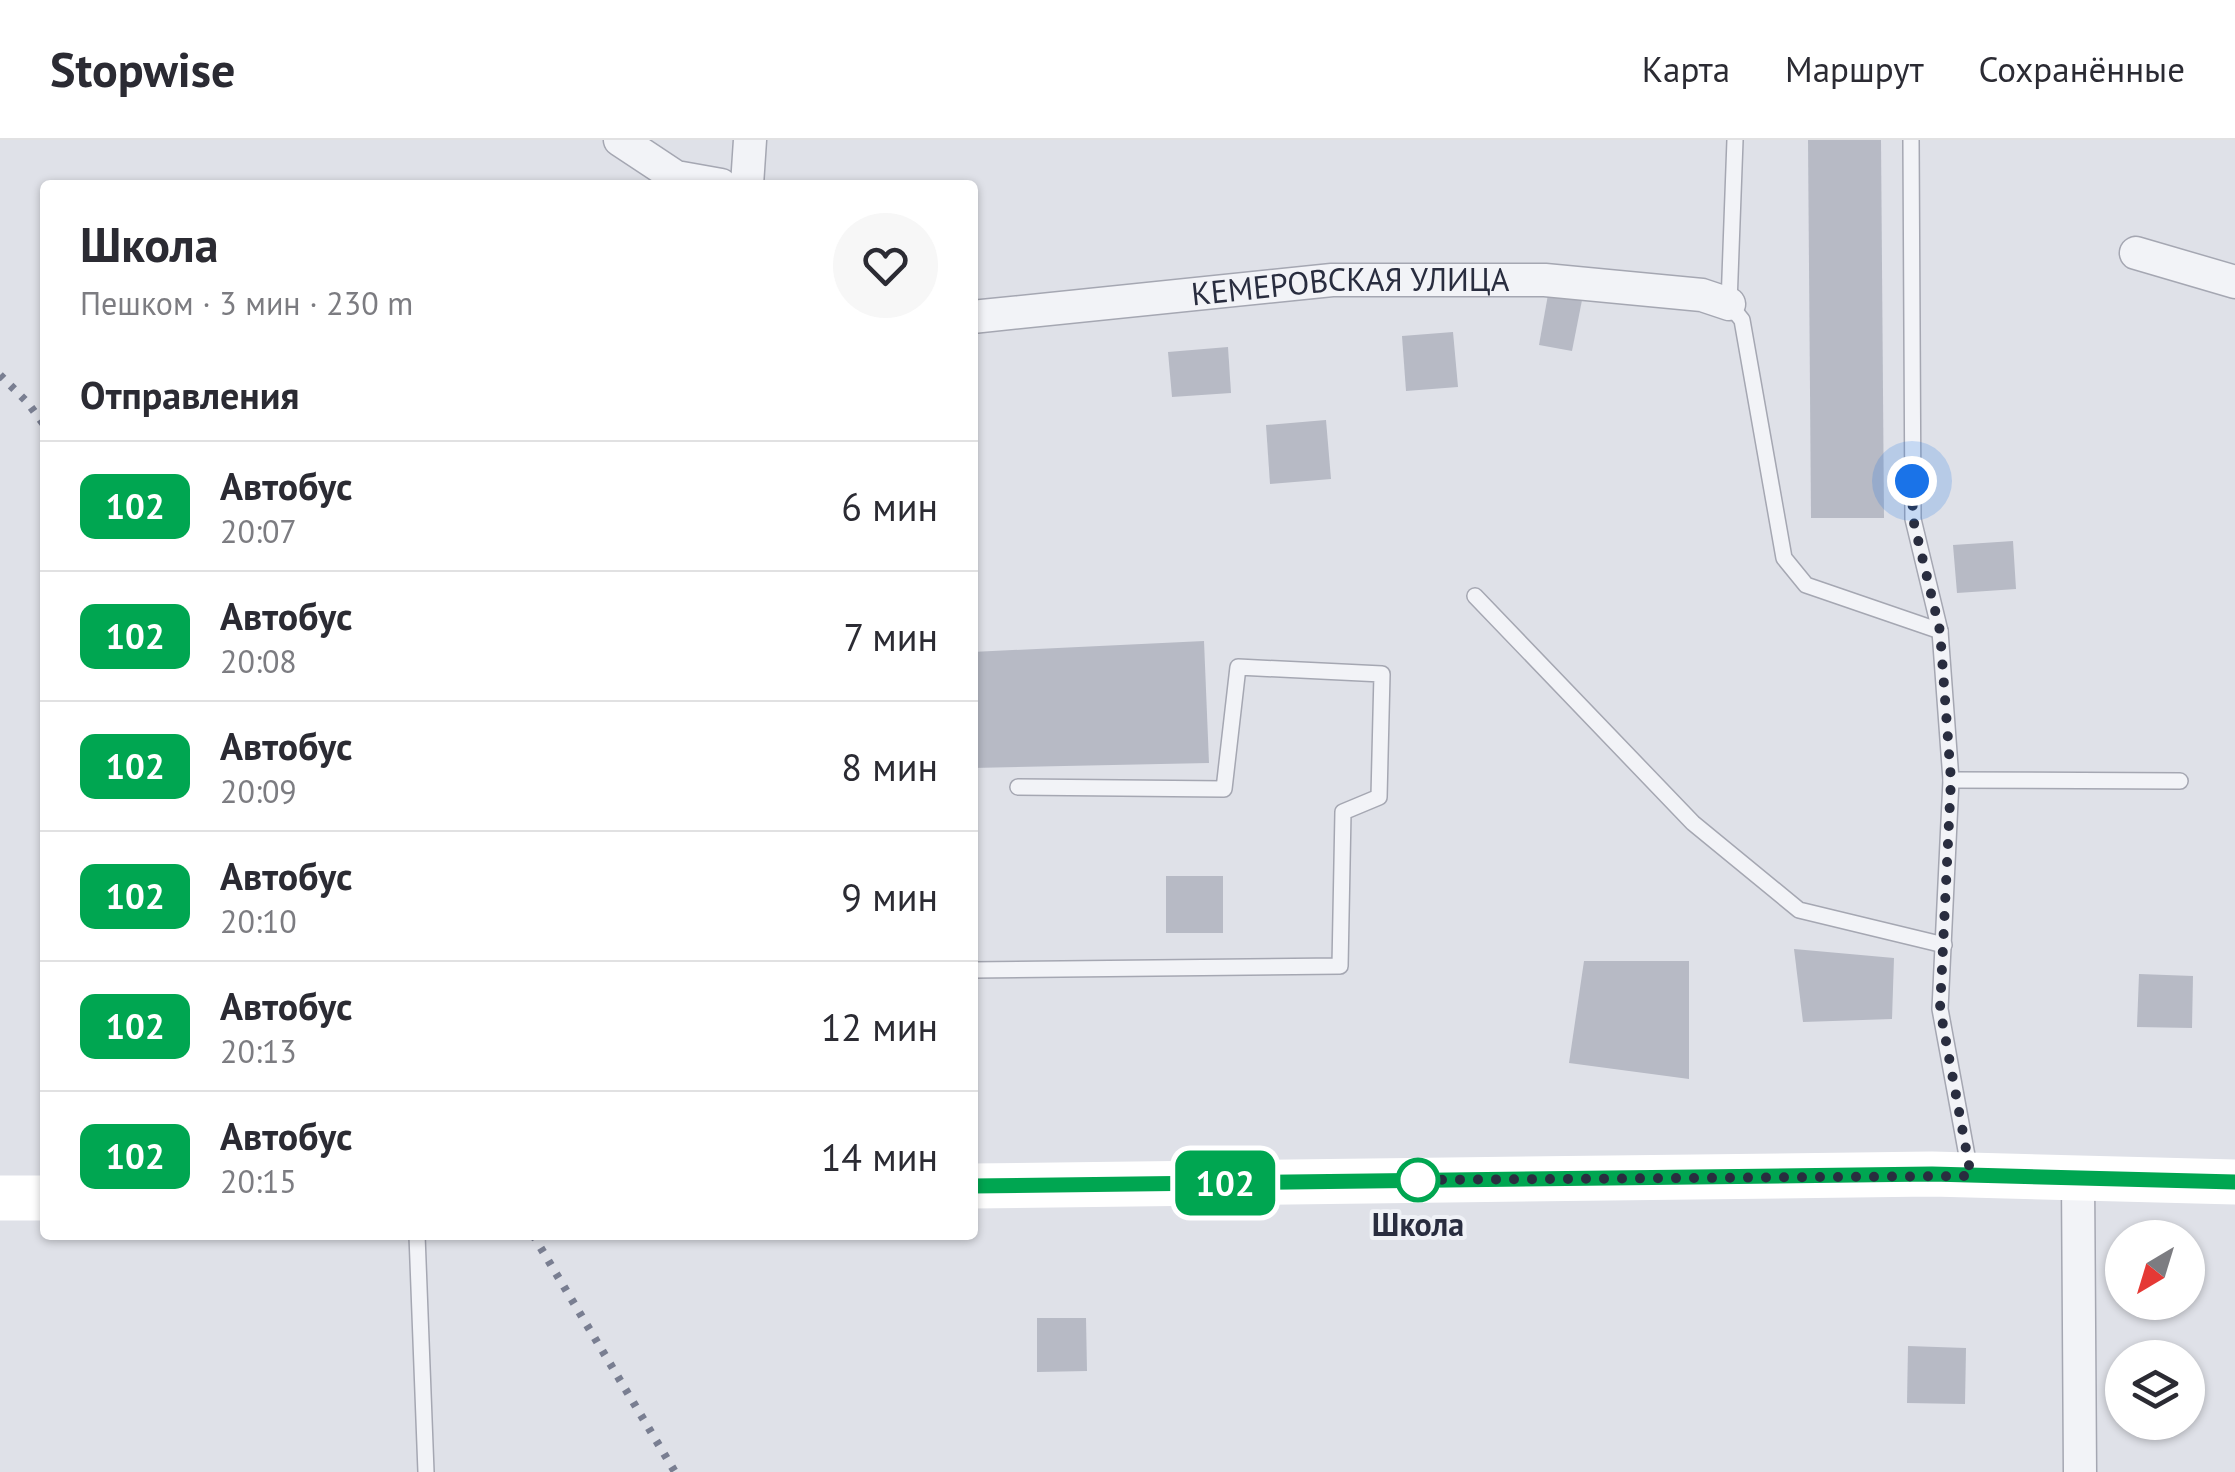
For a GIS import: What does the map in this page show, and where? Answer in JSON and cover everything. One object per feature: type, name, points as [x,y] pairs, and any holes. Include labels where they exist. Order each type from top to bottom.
[{"type":"main road","points":[[978,1186],[1971,1176],[2235,1182]]},
{"type":"main road","points":[[0,1198],[40,1198]]},
{"type":"street","points":[[620,140],[676,177],[693,180]]},
{"type":"street","points":[[747,180],[750,140]]},
{"type":"street","points":[[2136,253],[2235,282]]},
{"type":"street","name":"КЕМЕРОВСКАЯ УЛИЦА","points":[[978,316],[1332,280],[1545,280],[1702,295],[1729,304]]},
{"type":"street","points":[[2078,1178],[2080,1472]]},
{"type":"lane","points":[[1736,140],[1729,304],[1742,320],[1784,558],[1806,584],[1940,631]]},
{"type":"lane","points":[[1911,140],[1913,519],[1940,631],[1951,780],[1940,1009],[1971,1176]]},
{"type":"lane","points":[[1476,596],[1692,823],[1799,910],[1944,944]]},
{"type":"lane","points":[[978,970],[1340,966],[1343,812],[1379,797],[1382,674],[1238,666],[1224,788],[1018,787]]},
{"type":"lane","points":[[1951,780],[2180,781]]},
{"type":"lane","points":[[417,1240],[426,1472]]},
{"type":"building","points":[[1808,140],[1881,140],[1884,518],[1811,518]]},
{"type":"building","points":[[1549,289],[1583,295],[1572,351],[1539,345]]},
{"type":"building","points":[[1453,332],[1458,387],[1406,391],[1402,336]]},
{"type":"building","points":[[1228,347],[1231,393],[1172,397],[1168,352]]},
{"type":"building","points":[[1326,420],[1331,479],[1270,484],[1266,425]]},
{"type":"building","points":[[2013,541],[2016,589],[1957,593],[1953,545]]},
{"type":"building","points":[[1204,641],[1209,763],[978,768],[978,652]]},
{"type":"building","points":[[1166,876],[1223,876],[1223,933],[1166,933]]},
{"type":"building","points":[[1794,949],[1894,958],[1892,1019],[1803,1022]]},
{"type":"building","points":[[1584,961],[1689,961],[1689,1079],[1569,1063]]},
{"type":"building","points":[[2139,974],[2193,976],[2192,1028],[2137,1027]]},
{"type":"building","points":[[1037,1318],[1086,1318],[1087,1371],[1037,1372]]},
{"type":"building","points":[[1908,1346],[1966,1348],[1965,1404],[1907,1403]]},
{"type":"railway","points":[[0,375],[40,419]]},
{"type":"railway","points":[[536,1240],[675,1472]]},
{"type":"bus line","name":"102","points":[[978,1186],[1932,1174],[2235,1182]]},
{"type":"place","name":"Школа","points":[[1418,1180]]},
{"type":"route","points":[[1418,1180],[1412,1180],[1971,1176],[1940,1009],[1951,780],[1940,631],[1913,519],[1912,481]]}]
